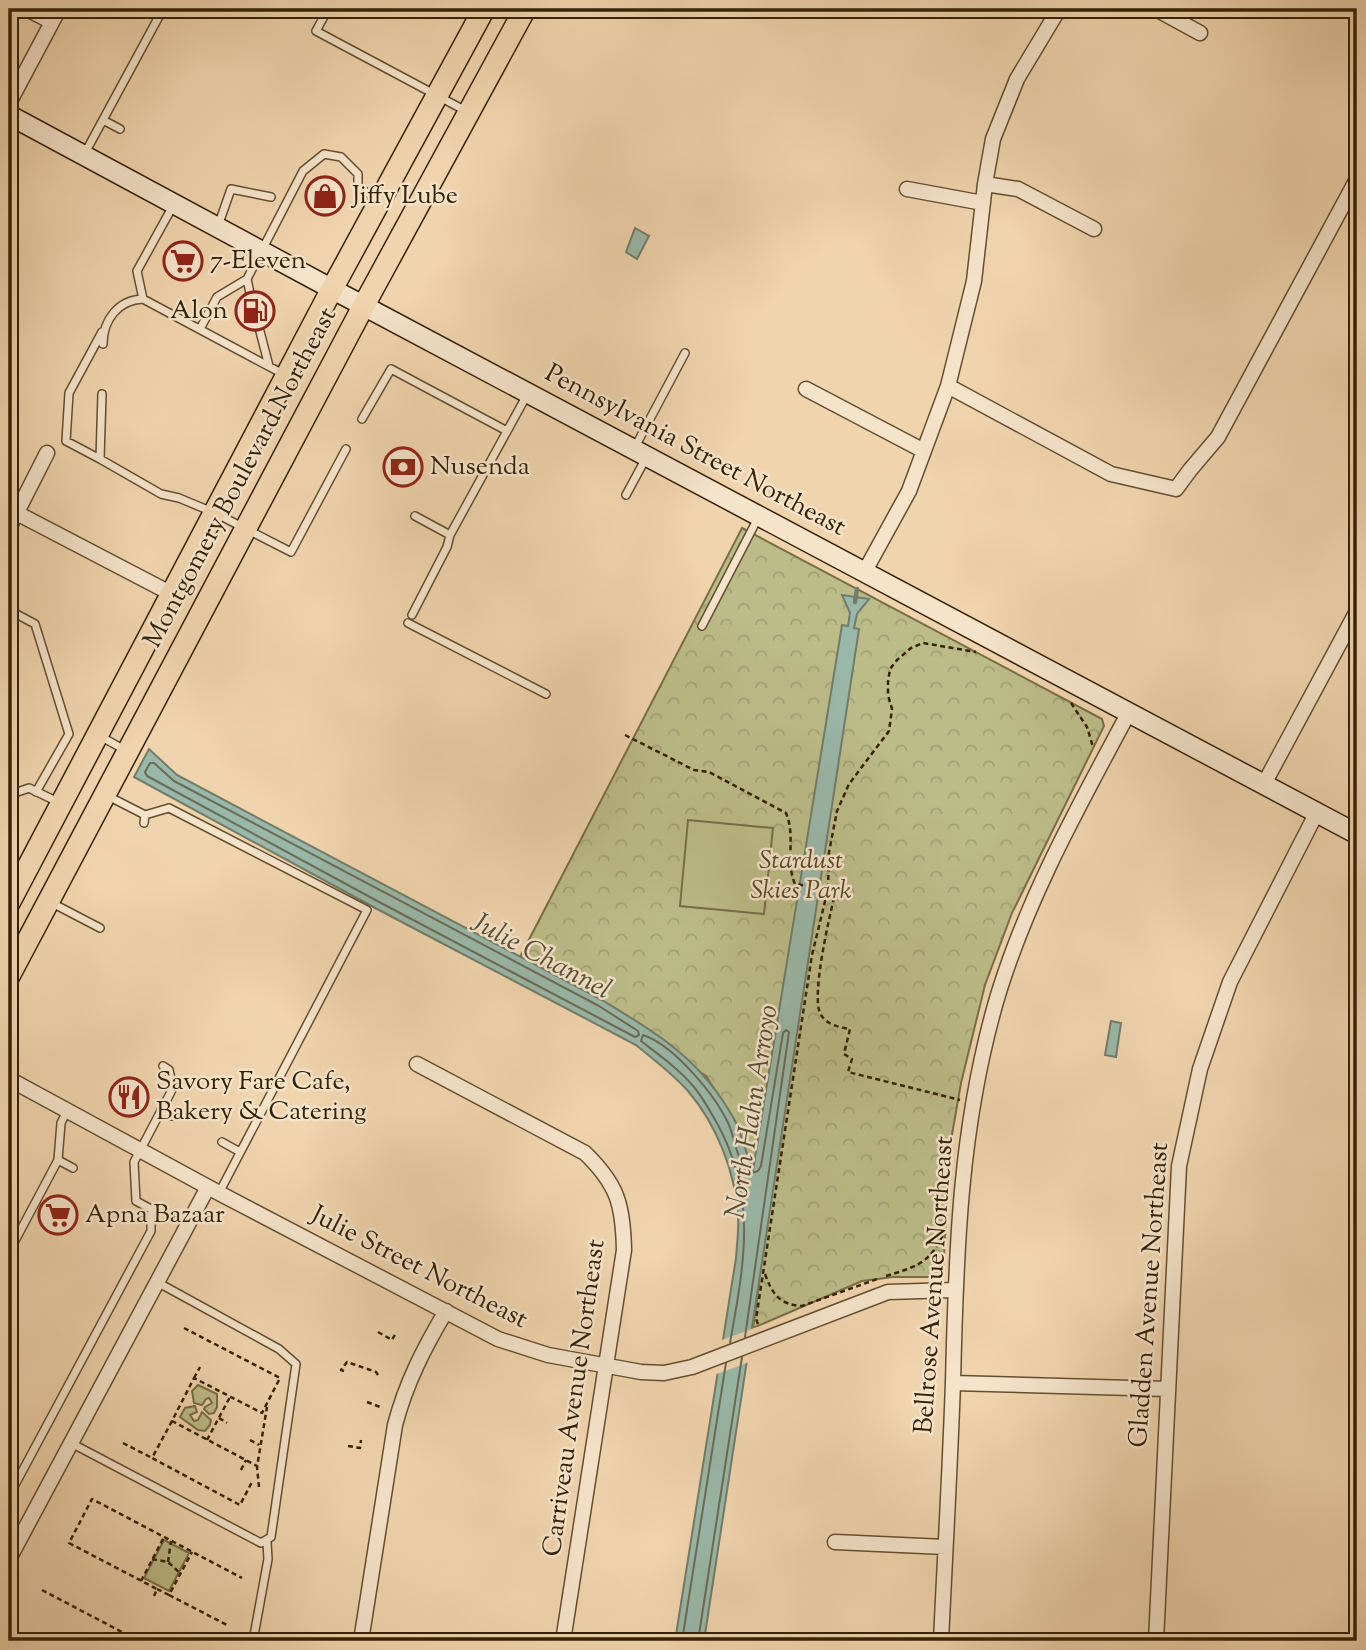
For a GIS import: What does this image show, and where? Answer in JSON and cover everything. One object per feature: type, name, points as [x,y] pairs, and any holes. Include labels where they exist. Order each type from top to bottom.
[{"type":"main road","name":"Montgomery Boulevard Northeast","points":[[9,903],[215,513],[278,371],[332,289],[484,9]]},
{"type":"main road","name":"Montgomery Boulevard Northeast","points":[[9,976],[364,305],[526,9]]},
{"type":"street","points":[[9,103],[55,15],[27,9]]},
{"type":"street","points":[[865,571],[909,491],[948,386],[974,281],[993,139],[1017,79],[1059,9]]},
{"type":"street","points":[[1156,9],[1200,33]]},
{"type":"street","name":"Pennsylvania Street Northeast","points":[[9,115],[1357,834]]},
{"type":"street","points":[[948,386],[1111,474],[1176,489],[1219,437],[1357,179]]},
{"type":"street","points":[[985,184],[1018,189],[1094,229]]},
{"type":"street","points":[[907,189],[983,203]]},
{"type":"street","points":[[806,388],[924,451]]},
{"type":"street","points":[[9,528],[13,511],[47,453]]},
{"type":"street","points":[[13,511],[172,594]]},
{"type":"street","points":[[1264,784],[1357,611]]},
{"type":"street","name":"Bellrose Avenue Northeast","points":[[941,1641],[953,1383],[954,1290],[962,1176],[979,1073],[998,996],[1017,938],[1044,874],[1129,712]]},
{"type":"street","name":"Gladden Avenue Northeast","points":[[1156,1641],[1179,1166],[1200,1069],[1230,982],[1317,812]]},
{"type":"street","name":"Carriveau Avenue Northeast","points":[[417,1064],[585,1153],[605,1172],[617,1195],[624,1220],[624,1250],[563,1641]]},
{"type":"street","name":"Julie Street Northeast","points":[[9,1079],[213,1190],[498,1339],[522,1348],[607,1366],[664,1373],[692,1367],[762,1334],[888,1292],[954,1290]]},
{"type":"street","points":[[9,1559],[157,1282],[213,1190]]},
{"type":"street","points":[[361,1641],[395,1425],[412,1373],[446,1311]]},
{"type":"street","points":[[953,1383],[1167,1389]]},
{"type":"street","points":[[835,1542],[945,1547]]},
{"type":"lane","points":[[84,155],[163,9]]},
{"type":"lane","points":[[328,9],[316,31],[469,112]]},
{"type":"lane","points":[[103,120],[120,129]]},
{"type":"lane","points":[[200,329],[217,297],[247,279],[303,171],[324,154],[341,158],[358,174],[358,188],[380,200]]},
{"type":"lane","points":[[218,228],[231,189],[271,197]]},
{"type":"lane","points":[[143,299],[137,271],[174,204]]},
{"type":"lane","points":[[247,279],[251,298]]},
{"type":"lane","points":[[278,371],[143,299],[130,299],[116,309],[69,393],[65,441],[161,494],[215,513],[291,552],[346,449]]},
{"type":"lane","points":[[257,320],[278,371]]},
{"type":"lane","points":[[103,330],[103,344]]},
{"type":"lane","points":[[626,495],[640,453],[685,353]]},
{"type":"lane","points":[[362,419],[391,369],[507,431]]},
{"type":"lane","points":[[528,392],[450,536],[410,619],[546,694]]},
{"type":"lane","points":[[100,459],[102,394]]},
{"type":"lane","points":[[415,516],[450,536]]},
{"type":"lane","points":[[702,626],[759,516]]},
{"type":"lane","points":[[9,610],[34,624],[69,734],[36,792]]},
{"type":"lane","points":[[98,735],[128,752]]},
{"type":"lane","points":[[9,795],[29,789],[61,803]]},
{"type":"lane","points":[[106,794],[144,819],[169,808],[367,910],[240,1152],[213,1190]]},
{"type":"lane","points":[[49,901],[100,928]]},
{"type":"lane","points":[[9,1496],[151,1231],[151,1209],[136,1201],[134,1162],[173,1088],[169,1070],[163,1066]]},
{"type":"lane","points":[[161,1110],[172,1116]]},
{"type":"lane","points":[[9,1252],[58,1160],[61,1123],[67,1111]]},
{"type":"lane","points":[[222,1142],[240,1152]]},
{"type":"lane","points":[[58,1160],[73,1168]]},
{"type":"lane","points":[[71,1443],[261,1543],[267,1542],[271,1537],[296,1364],[279,1349],[157,1282]]},
{"type":"lane","points":[[253,1641],[268,1559],[267,1542]]},
{"type":"path","points":[[762,1334],[756,1319],[763,1271],[812,955],[826,888],[828,852],[840,802],[849,784],[889,731],[892,720],[888,695],[890,669],[911,648],[923,643],[977,653]]},
{"type":"path","points":[[1081,707],[1069,701],[1087,727],[1094,750],[1098,742]]},
{"type":"path","points":[[625,735],[694,770],[709,772],[786,813],[792,837],[790,871],[795,884],[826,888],[835,894],[822,958],[818,1007],[821,1016],[835,1026],[850,1030],[844,1054],[852,1059],[848,1072],[960,1100]]},
{"type":"path","points":[[763,1271],[775,1296],[791,1305],[802,1306],[922,1264],[929,1258],[943,1235]]},
{"type":"path","points":[[184,1328],[280,1378],[262,1413],[194,1378]]},
{"type":"path","points":[[378,1332],[392,1340],[396,1333]]},
{"type":"path","points":[[344,1371],[341,1370],[347,1362],[378,1375]]},
{"type":"path","points":[[152,1458],[201,1367],[195,1364]]},
{"type":"path","points":[[207,1440],[230,1397]]},
{"type":"path","points":[[259,1487],[257,1466],[267,1401]]},
{"type":"path","points":[[367,1402],[386,1409]]},
{"type":"path","points":[[219,1418],[227,1423]]},
{"type":"path","points":[[172,1421],[257,1466]]},
{"type":"path","points":[[250,1440],[260,1446]]},
{"type":"path","points":[[348,1446],[360,1448],[361,1440]]},
{"type":"path","points":[[122,1443],[240,1505],[253,1480]]},
{"type":"path","points":[[241,1470],[246,1460]]},
{"type":"path","points":[[227,1625],[69,1543],[92,1499],[242,1578]]},
{"type":"path","points":[[141,1581],[164,1537]]},
{"type":"path","points":[[168,1562],[171,1541]]},
{"type":"path","points":[[169,1595],[192,1552]]},
{"type":"path","points":[[152,1559],[168,1562],[181,1574]]},
{"type":"path","points":[[154,1596],[157,1589]]},
{"type":"path","points":[[42,1590],[139,1641]]},
{"type":"green space","name":"Stardust Skies Park","points":[[742,528],[1102,719],[1104,726],[1012,913],[985,985],[961,1083],[950,1146],[943,1273],[938,1277],[893,1277],[862,1281],[753,1328],[759,1285],[753,1171],[735,1121],[706,1076],[520,957]]},
{"type":"green space","points":[[688,820],[773,828],[764,914],[680,906]]},
{"type":"green space","points":[[198,1385],[217,1394],[214,1413],[209,1414],[204,1409],[212,1403],[209,1398],[202,1405],[194,1403],[192,1391]]},
{"type":"green space","points":[[195,1406],[197,1412],[190,1415],[194,1421],[198,1420],[202,1412],[211,1420],[205,1431],[198,1430],[180,1417],[185,1408]]},
{"type":"green space","points":[[164,1540],[189,1553],[169,1591],[144,1578]]},
{"type":"water","points":[[635,228],[649,236],[637,259],[626,252]]},
{"type":"water","points":[[842,595],[869,599],[857,614],[854,628],[859,629],[704,1641],[675,1641],[738,1237],[736,1199],[729,1166],[708,1119],[682,1085],[636,1045],[134,777],[149,749],[177,775],[602,1000],[642,1025],[677,1050],[721,1098],[734,1119],[753,1170],[842,625],[848,626],[850,613]]},
{"type":"water","points":[[1111,1021],[1121,1023],[1116,1057],[1105,1055]]},
{"type":"pier","points":[[757,1327],[752,1361],[714,1375],[719,1341]]},
{"type":"waterway","name":"North Hahn Arroyo","points":[[855,602],[857,589]]},
{"type":"place","name":"Jiffy Lube","points":[[325,196]]},
{"type":"place","name":"7-Eleven","points":[[183,261]]},
{"type":"place","name":"Alon","points":[[255,311]]},
{"type":"place","name":"Nusenda","points":[[403,467]]},
{"type":"place","name":"Savory Fare Cafe, Bakery & Catering","points":[[129,1097]]},
{"type":"place","name":"Apna Bazaar","points":[[58,1215]]},
{"type":"water label","name":"Julie Channel","points":[[541,957]]}]
